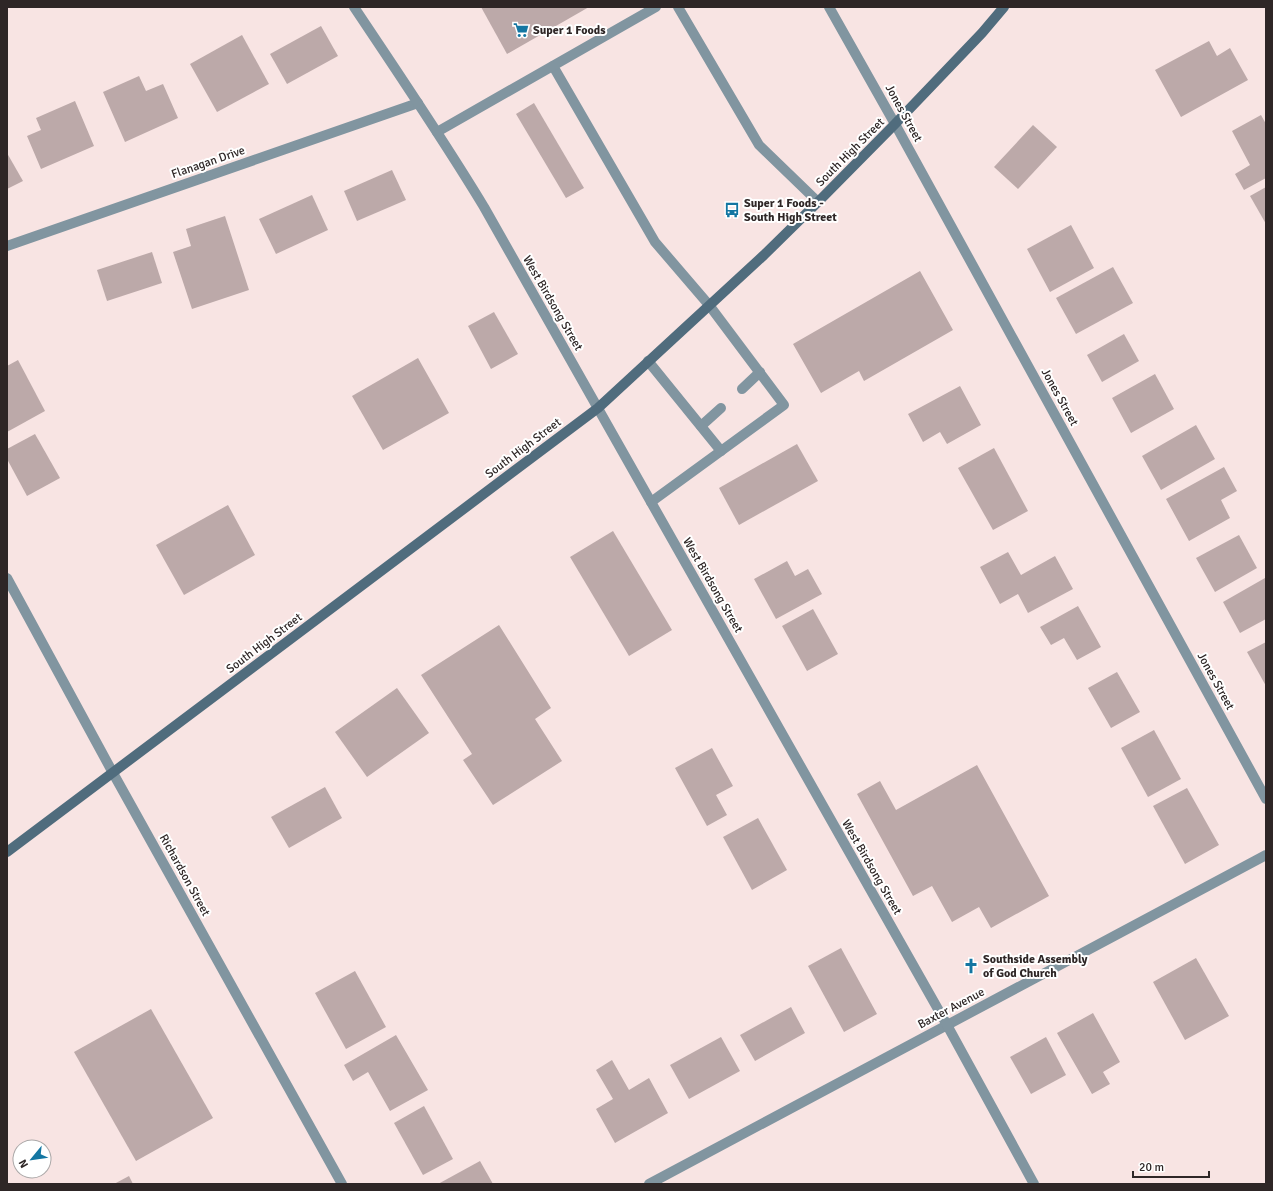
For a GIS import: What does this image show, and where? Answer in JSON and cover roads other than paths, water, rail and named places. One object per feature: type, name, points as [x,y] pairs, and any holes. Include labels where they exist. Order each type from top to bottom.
[{"type":"main road","name":"South High Street","points":[[7,852],[598,408],[764,255],[818,202],[896,124],[982,33],[1004,7]]},
{"type":"street","name":"West Birdsong Street","points":[[354,7],[437,132],[484,207],[947,1025],[1034,1184]]},
{"type":"street","points":[[437,132],[656,7]]},
{"type":"street","points":[[678,7],[759,145],[818,202]]},
{"type":"street","name":"Jones Street","points":[[830,7],[896,124],[1266,799]]},
{"type":"street","points":[[554,66],[655,242],[709,305],[784,405],[651,502]]},
{"type":"street","name":"Flanagan Drive","points":[[7,246],[418,103]]},
{"type":"street","points":[[648,361],[721,451]]},
{"type":"street","points":[[742,389],[760,372]]},
{"type":"street","points":[[701,426],[721,408]]},
{"type":"street","name":"Richardson Street","points":[[7,578],[113,773],[342,1184]]},
{"type":"street","name":"Baxter Avenue","points":[[649,1184],[1266,855]]},
{"type":"place","name":"Super 1 Foods","points":[[521,30]]},
{"type":"place","name":"Super 1 Foods - South High Street","points":[[732,210]]},
{"type":"place","name":"Southside Assembly of God Church","points":[[971,966]]}]
